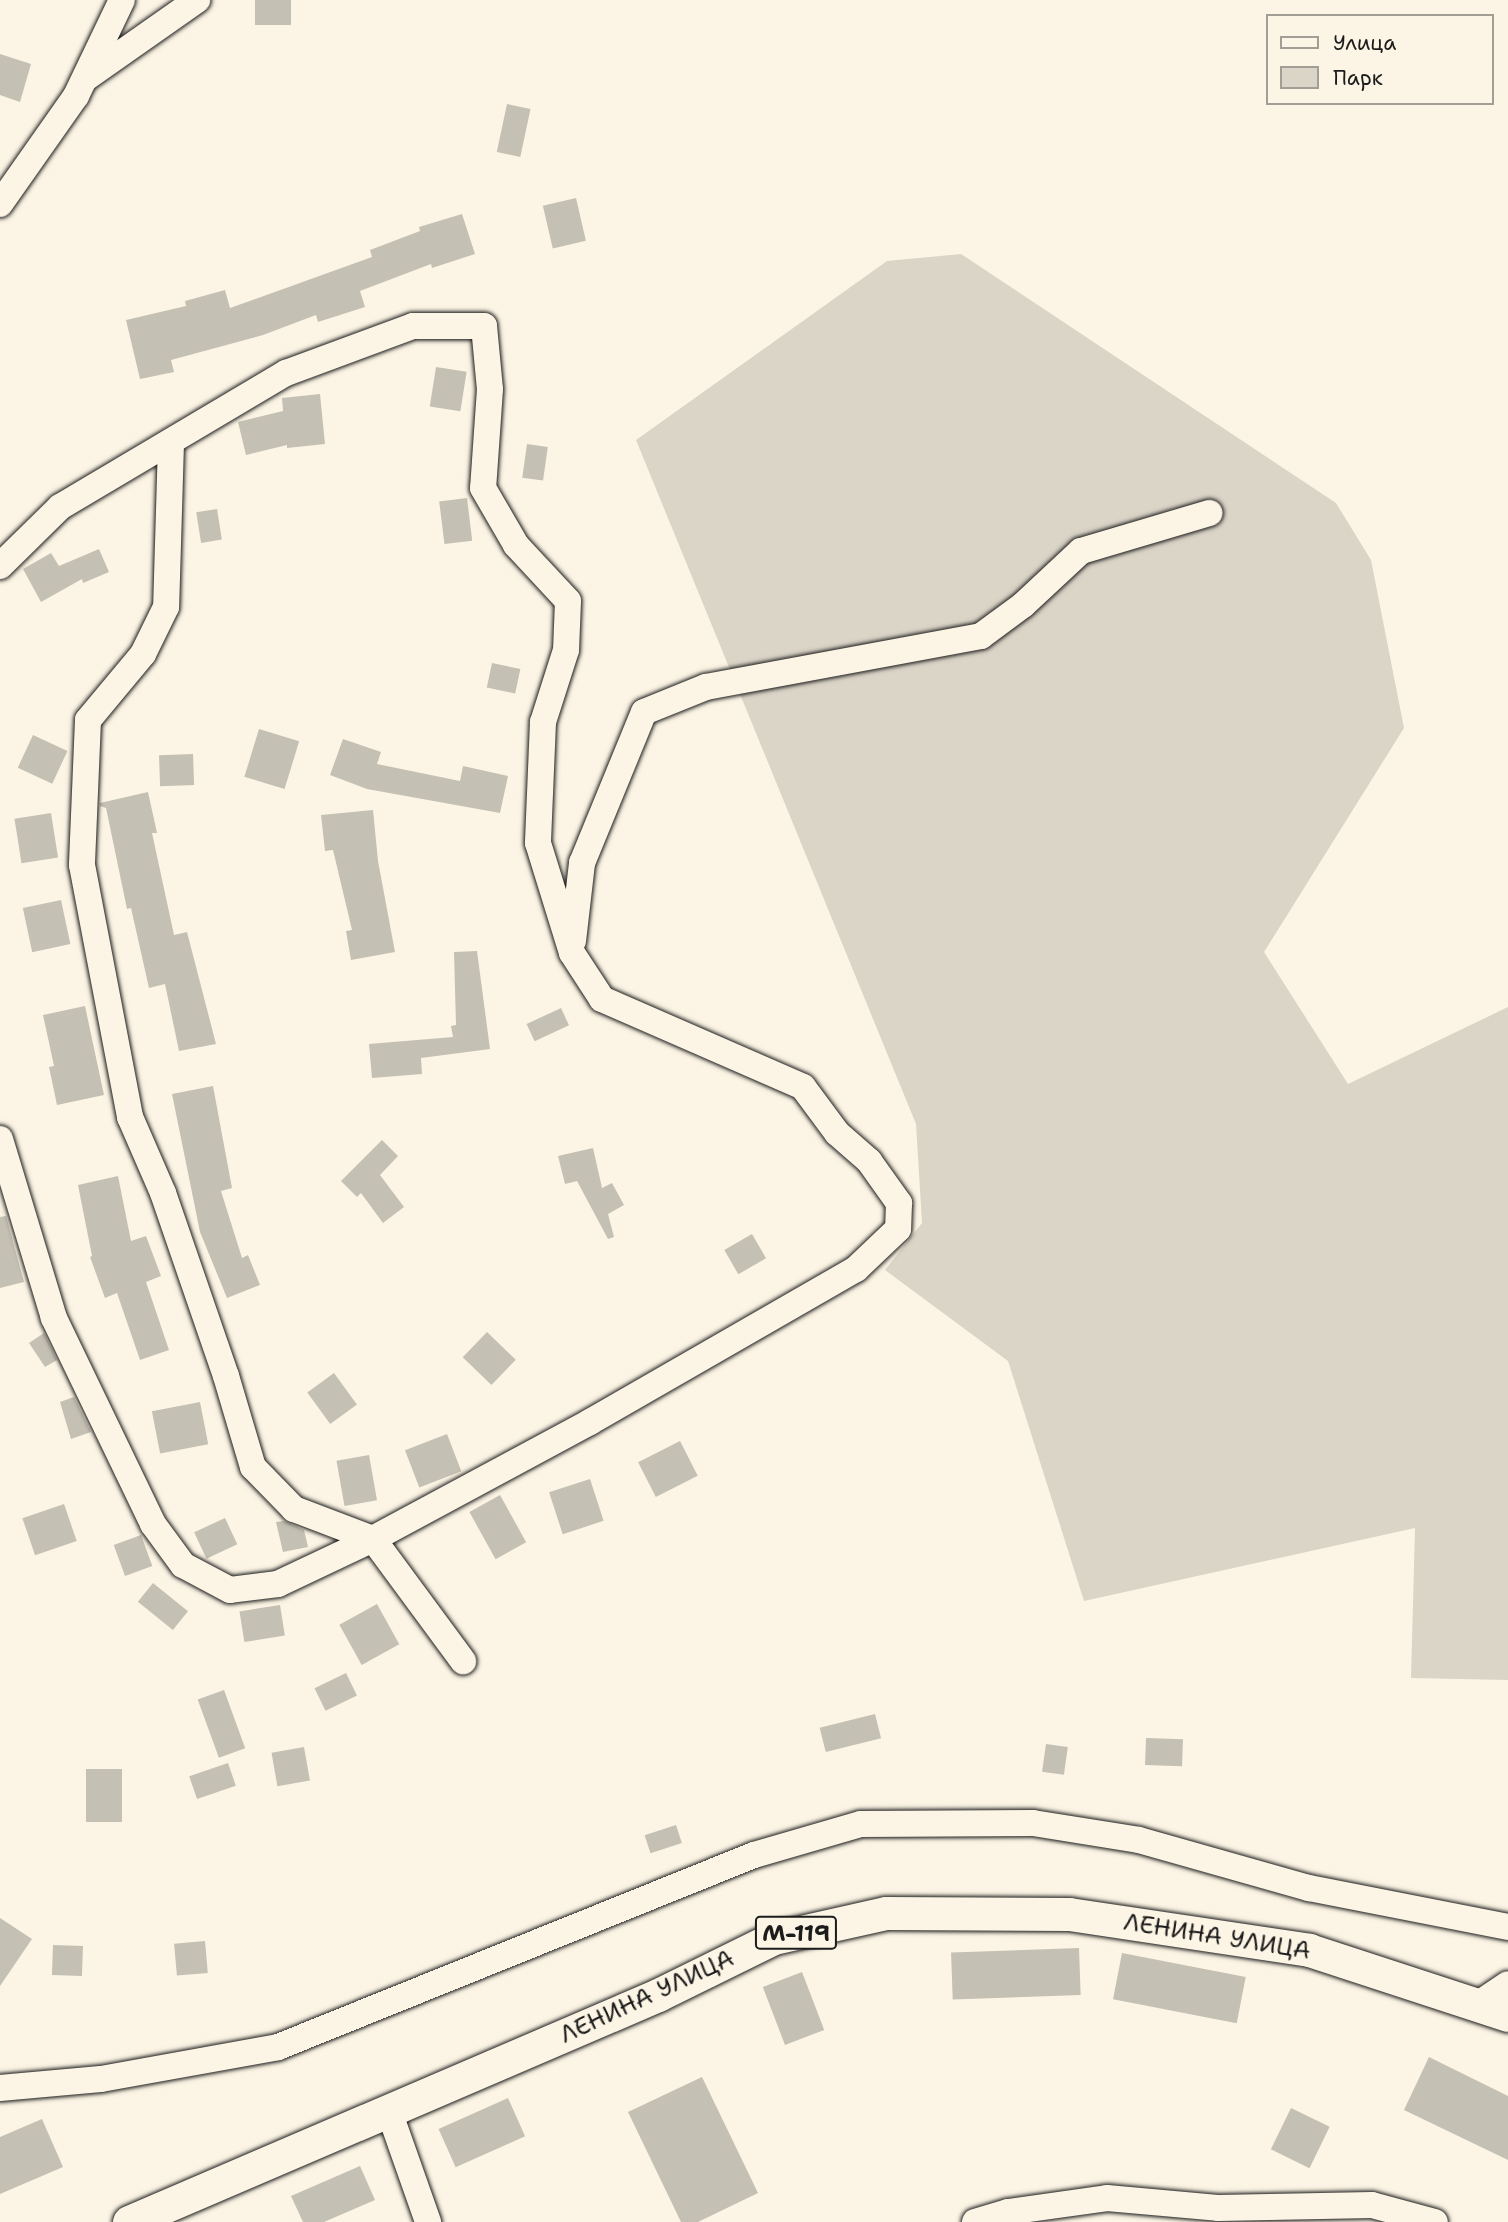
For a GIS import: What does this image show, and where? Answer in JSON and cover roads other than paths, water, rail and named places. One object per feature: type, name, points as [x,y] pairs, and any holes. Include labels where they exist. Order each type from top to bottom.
[{"type":"main road","name":"ЛЕНИНА УЛИЦА","points":[[130,2222],[658,1995],[774,1938],[886,1913],[1069,1914],[1295,1948],[1508,2015]]},
{"type":"street","points":[[0,204],[76,96],[122,0]]},
{"type":"street","points":[[84,79],[197,0]]},
{"type":"street","points":[[0,566],[60,508],[286,373],[413,326],[484,326],[489,389],[483,488],[516,545],[568,601],[566,650],[543,722],[538,843],[572,953],[603,999],[803,1087],[836,1133],[869,1161],[899,1203],[898,1229],[856,1269],[590,1422],[373,1539],[278,1584],[230,1590],[183,1565],[153,1524],[54,1318],[0,1139]]},
{"type":"street","points":[[171,443],[166,607],[143,654],[88,720],[82,865],[130,1117],[163,1194],[226,1376],[253,1467],[294,1508],[373,1539],[463,1661]]},
{"type":"street","points":[[572,953],[582,863],[644,712],[706,687],[981,636],[1023,605],[1081,551],[1209,513]]},
{"type":"street","points":[[0,2088],[100,2079],[278,2047],[754,1855],[861,1824],[1033,1823],[1139,1840],[1309,1888],[1508,1927]]},
{"type":"street","points":[[1477,2005],[1508,1984]]},
{"type":"street","points":[[389,2111],[428,2222]]},
{"type":"street","points":[[988,2220],[1107,2199],[1218,2208],[1372,2205],[1436,2222]]}]
